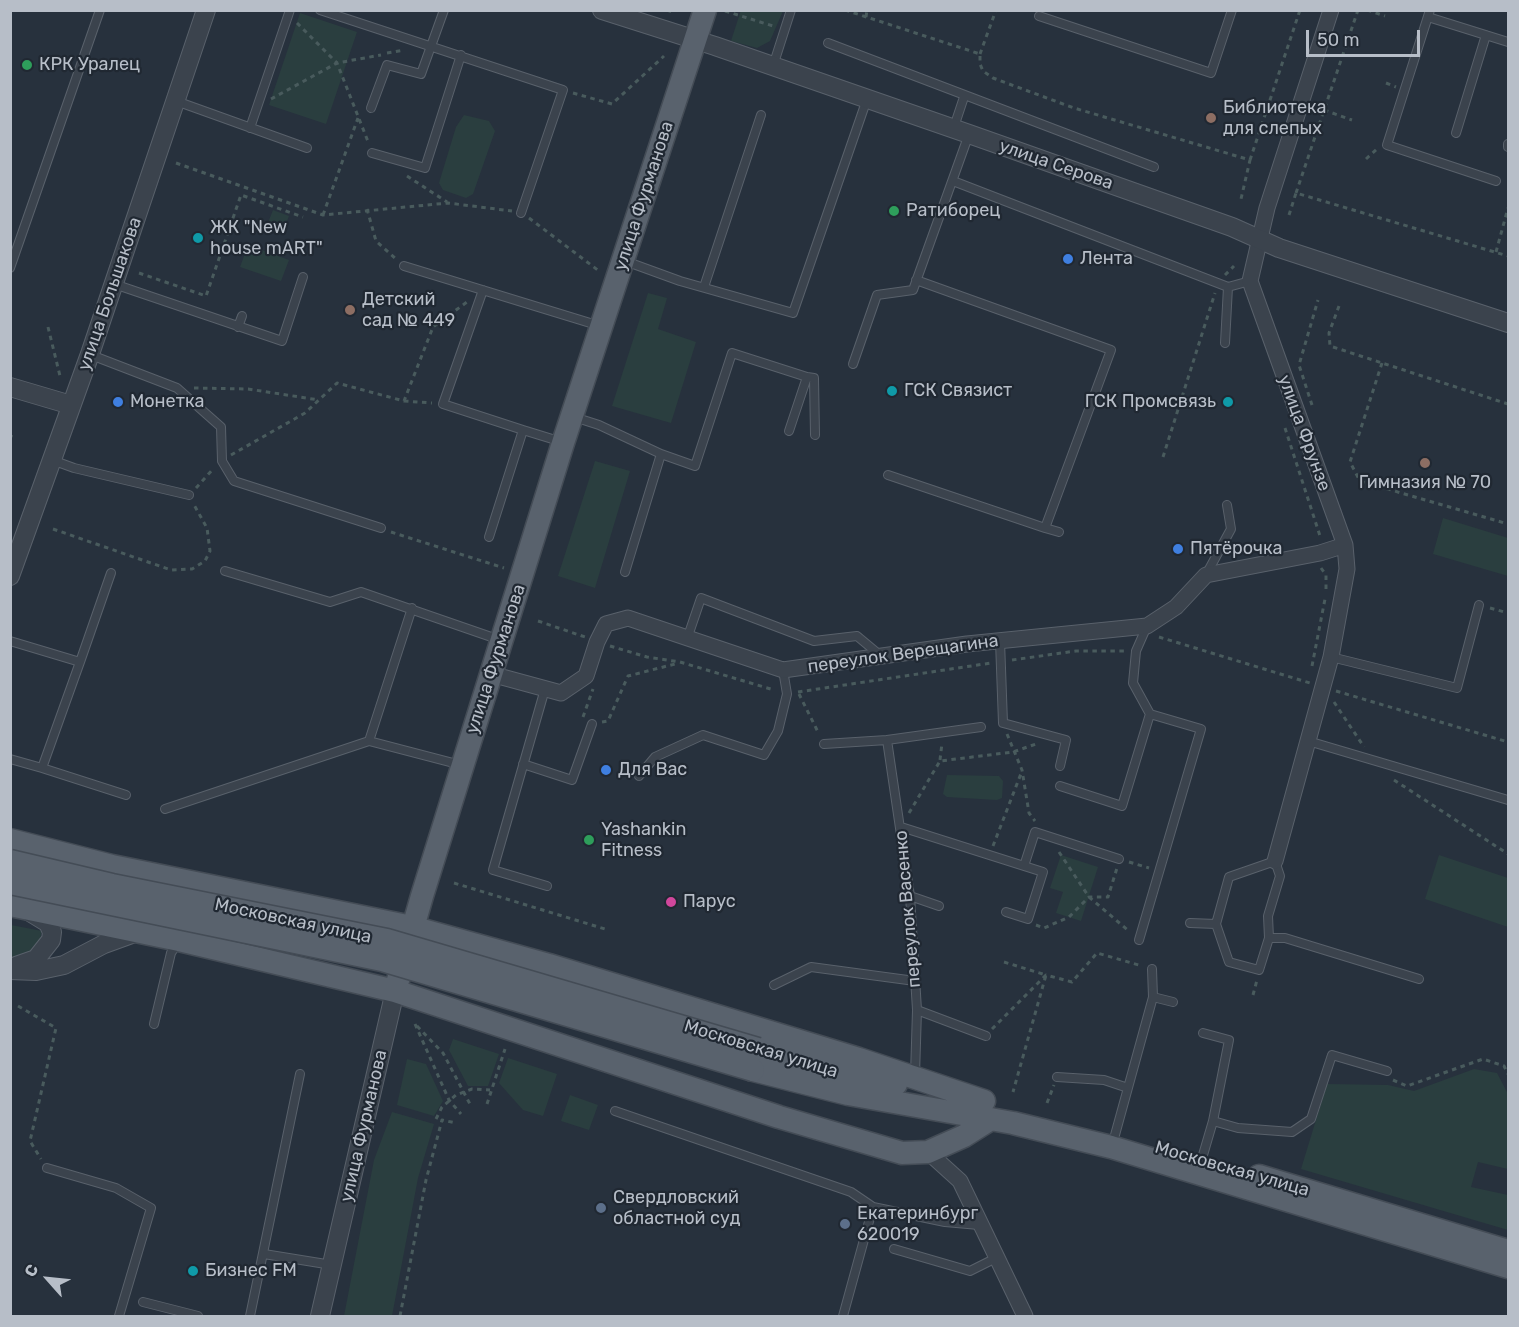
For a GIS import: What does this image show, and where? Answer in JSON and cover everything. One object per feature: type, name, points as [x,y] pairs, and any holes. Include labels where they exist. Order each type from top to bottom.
[{"type":"main road","name":"улица Фурманова","points":[[395,992],[412,927],[491,674],[705,10]]},
{"type":"main road","points":[[10,840],[112,866],[412,927],[595,979],[848,1056],[916,1079],[988,1110],[964,1136],[928,1152],[902,1153],[881,1149],[395,992],[179,940],[15,907]]},
{"type":"main road","name":"Московская улица","points":[[10,861],[112,885],[387,940],[756,1059]]},
{"type":"main road","name":"Московская улица","points":[[10,883],[110,906],[382,960],[756,1059],[853,1076],[988,1110],[1111,1147],[1199,1166],[1509,1251]]},
{"type":"main road","name":"Московская улица","points":[[988,1110],[1115,1135],[1199,1166],[1509,1267]]},
{"type":"street","name":"улица Большакова","points":[[10,576],[90,354],[206,10]]},
{"type":"street","name":"улица Серова","points":[[603,10],[867,99],[1259,238],[1509,323]]},
{"type":"street","points":[[1250,281],[1259,238],[1331,10]]},
{"type":"street","name":"улица Фрунзе","points":[[1250,281],[1345,545],[1347,569],[1331,657],[1275,861]]},
{"type":"street","points":[[10,387],[70,405]]},
{"type":"street","points":[[1206,574],[1320,553],[1345,545]]},
{"type":"street","name":"переулок Верещагина","points":[[491,674],[561,693],[586,676],[597,642],[606,624],[627,618],[783,670],[1000,641],[1148,626],[1176,608],[1206,574]]},
{"type":"street","points":[[10,969],[25,965],[43,954],[52,932],[48,923],[39,916],[15,907]]},
{"type":"street","points":[[10,969],[36,971],[64,965],[104,944],[137,932]]},
{"type":"street","name":"улица Фурманова","points":[[320,1317],[395,992]]},
{"type":"street","points":[[928,1152],[960,1181],[1025,1317]]},
{"type":"lane","points":[[10,268],[100,10]]},
{"type":"lane","points":[[250,128],[290,10]]},
{"type":"lane","points":[[320,10],[563,90],[521,213]]},
{"type":"lane","points":[[370,108],[387,65],[421,74],[444,10]]},
{"type":"lane","points":[[772,67],[791,10]]},
{"type":"lane","points":[[1039,16],[1211,73],[1232,10]]},
{"type":"lane","points":[[1496,181],[1387,145],[1429,14],[1509,42]]},
{"type":"lane","points":[[1456,133],[1486,35]]},
{"type":"lane","points":[[828,43],[964,97],[1154,167]]},
{"type":"lane","points":[[372,153],[425,168],[461,55]]},
{"type":"lane","points":[[853,364],[877,295],[913,290],[953,181],[964,97]]},
{"type":"lane","points":[[624,261],[793,313],[867,99]]},
{"type":"lane","points":[[175,101],[307,148]]},
{"type":"lane","points":[[704,287],[761,115]]},
{"type":"lane","points":[[953,181],[1228,287],[1250,281]]},
{"type":"lane","points":[[404,266],[602,326]]},
{"type":"lane","points":[[113,284],[282,341],[303,277]]},
{"type":"lane","points":[[916,280],[1111,350],[1046,528]]},
{"type":"lane","points":[[1225,342],[1228,287]]},
{"type":"lane","points":[[483,290],[443,404],[564,443]]},
{"type":"lane","points":[[238,327],[242,316]]},
{"type":"lane","points":[[573,416],[695,466],[732,353],[814,378],[815,435]]},
{"type":"lane","points":[[90,354],[177,388],[221,427],[222,460],[234,481],[381,528]]},
{"type":"lane","points":[[789,431],[807,377]]},
{"type":"lane","points":[[489,537],[523,430]]},
{"type":"lane","points":[[625,572],[661,454]]},
{"type":"lane","points":[[51,460],[74,468],[189,495]]},
{"type":"lane","points":[[888,475],[1059,532]]},
{"type":"lane","points":[[1206,574],[1231,529],[1227,505]]},
{"type":"lane","points":[[225,571],[330,602],[361,592],[502,640]]},
{"type":"lane","points":[[42,768],[111,573]]},
{"type":"lane","points":[[687,639],[701,598],[814,641],[857,636],[881,656]]},
{"type":"lane","points":[[1331,657],[1457,688],[1479,605]]},
{"type":"lane","points":[[369,741],[412,608]]},
{"type":"lane","points":[[1139,940],[1151,915],[1159,871],[1201,729],[1150,714],[1133,683],[1136,651],[1148,626]]},
{"type":"lane","points":[[10,641],[80,662]]},
{"type":"lane","points":[[1000,641],[1003,723],[1066,740],[1060,766]]},
{"type":"lane","points":[[639,776],[655,757],[703,735],[764,755],[778,731],[787,694],[783,670]]},
{"type":"lane","points":[[544,688],[493,870],[547,886]]},
{"type":"lane","points":[[1060,786],[1122,806],[1150,714]]},
{"type":"lane","points":[[523,764],[572,780],[592,724]]},
{"type":"lane","points":[[824,744],[887,740],[981,727]]},
{"type":"lane","name":"переулок Васенко","points":[[887,740],[910,896],[917,1010],[916,1079]]},
{"type":"lane","points":[[165,809],[369,741],[463,765]]},
{"type":"lane","points":[[1308,741],[1509,800]]},
{"type":"lane","points":[[10,759],[126,795]]},
{"type":"lane","points":[[901,826],[1043,872],[1028,919],[1006,912]]},
{"type":"lane","points":[[1024,866],[1035,832],[1119,860]]},
{"type":"lane","points":[[1275,861],[1280,876],[1268,916],[1269,938],[1259,970],[1229,962],[1216,924],[1229,877],[1275,861]]},
{"type":"lane","points":[[910,896],[939,906]]},
{"type":"lane","points":[[1190,923],[1216,924]]},
{"type":"lane","points":[[1269,938],[1285,938],[1419,979]]},
{"type":"lane","points":[[154,1024],[171,953],[179,940]]},
{"type":"lane","points":[[774,985],[811,967],[915,981]]},
{"type":"lane","points":[[1115,1135],[1153,997],[1152,969]]},
{"type":"lane","points":[[1153,997],[1173,1002]]},
{"type":"lane","points":[[917,1010],[986,1036]]},
{"type":"lane","points":[[1199,1166],[1213,1121],[1229,1040],[1203,1033]]},
{"type":"lane","points":[[1213,1121],[1239,1128],[1292,1132],[1311,1119],[1332,1055],[1387,1071]]},
{"type":"lane","points":[[250,1317],[300,1074]]},
{"type":"lane","points":[[1057,1077],[1104,1080],[1128,1088]]},
{"type":"lane","points":[[615,1112],[851,1192],[873,1207],[945,1222],[980,1225]]},
{"type":"lane","points":[[47,1168],[116,1188],[151,1208],[119,1317]]},
{"type":"lane","points":[[843,1317],[873,1207]]},
{"type":"lane","points":[[894,1249],[970,1270],[996,1258]]},
{"type":"lane","points":[[264,1254],[332,1265]]},
{"type":"lane","points":[[142,1302],[198,1317]]},
{"type":"path","points":[[667,10],[672,12]]},
{"type":"path","points":[[845,10],[981,54]]},
{"type":"path","points":[[866,17],[867,10]]},
{"type":"path","points":[[996,10],[981,54],[980,64],[983,71],[993,78],[1074,108],[1250,160]]},
{"type":"path","points":[[1241,199],[1250,160],[1300,10]]},
{"type":"path","points":[[1289,215],[1358,10]]},
{"type":"path","points":[[1367,10],[1385,16]]},
{"type":"path","points":[[725,11],[785,30]]},
{"type":"path","points":[[257,106],[337,63],[430,45]]},
{"type":"path","points":[[563,90],[612,104],[664,56]]},
{"type":"path","points":[[1324,110],[1352,120]]},
{"type":"path","points":[[323,215],[358,117]]},
{"type":"path","points":[[176,163],[323,215],[448,203],[521,213],[599,271]]},
{"type":"path","points":[[1296,193],[1509,256]]},
{"type":"path","points":[[139,273],[206,296],[242,195],[303,217]]},
{"type":"path","points":[[1496,252],[1509,208]]},
{"type":"path","points":[[367,209],[375,241],[404,266]]},
{"type":"path","points":[[1163,457],[1218,283],[1234,266]]},
{"type":"path","points":[[404,401],[433,327],[483,290]]},
{"type":"path","points":[[1339,306],[1329,333],[1330,346],[1509,404]]},
{"type":"path","points":[[48,327],[60,376]]},
{"type":"path","points":[[1382,363],[1350,462],[1360,481],[1509,524]]},
{"type":"path","points":[[53,529],[171,570],[192,569],[205,561],[210,551],[210,540],[207,528],[189,495],[222,460],[305,413],[337,383],[404,401],[443,404]]},
{"type":"path","points":[[177,388],[248,389],[320,400]]},
{"type":"path","points":[[10,439],[12,434]]},
{"type":"path","points":[[381,528],[504,568]]},
{"type":"path","points":[[1311,683],[1313,654],[1326,592],[1326,575],[1320,565]]},
{"type":"path","points":[[1479,605],[1509,613]]},
{"type":"path","points":[[538,621],[597,642]]},
{"type":"path","points":[[1014,660],[1077,651]]},
{"type":"path","points":[[592,724],[608,721],[628,676],[680,662]]},
{"type":"path","points":[[797,692],[824,744]]},
{"type":"path","points":[[901,826],[940,761],[944,732]]},
{"type":"path","points":[[940,761],[1013,752],[1054,736]]},
{"type":"path","points":[[990,855],[1022,770]]},
{"type":"path","points":[[1028,919],[1044,928],[1069,917],[1089,897],[1108,897],[1119,860],[1159,871]]},
{"type":"path","points":[[454,883],[605,929]]},
{"type":"path","points":[[1004,963],[1072,982],[1097,953],[1152,969]]},
{"type":"path","points":[[1253,995],[1259,970]]},
{"type":"path","points":[[986,1036],[1047,975]]},
{"type":"path","points":[[1014,1092],[1047,975]]},
{"type":"path","points":[[18,1006],[56,1028],[30,1141],[47,1168]]},
{"type":"path","points":[[461,1114],[449,1100],[415,1024],[443,1053],[471,1106]]},
{"type":"path","points":[[487,1104],[505,1049]]},
{"type":"path","points":[[1387,1071],[1395,1082],[1407,1086],[1483,1059],[1504,1066],[1509,1074]]},
{"type":"path","points":[[1047,1103],[1057,1077]]},
{"type":"path","points":[[436,1119],[449,1100],[464,1092],[490,1090]]},
{"type":"path","points":[[400,1317],[426,1180],[442,1120],[456,1123]]},
{"type":"green space","points":[[741,10],[783,10],[770,41],[757,48],[731,41]]},
{"type":"green space","points":[[300,13],[357,32],[326,124],[269,105]]},
{"type":"green space","points":[[464,115],[489,121],[495,131],[473,194],[466,198],[443,190],[439,183],[456,127]]},
{"type":"green space","points":[[273,210],[289,216],[282,234],[266,228]]},
{"type":"green space","points":[[248,245],[289,260],[281,281],[240,267]]},
{"type":"green space","points":[[648,293],[667,298],[658,329],[696,342],[671,423],[612,406]]},
{"type":"green space","points":[[595,461],[630,471],[595,588],[558,576]]},
{"type":"green space","points":[[1443,518],[1508,538],[1508,576],[1433,554]]},
{"type":"green space","points":[[947,775],[999,776],[1003,781],[1002,798],[997,800],[947,797],[943,794]]},
{"type":"green space","points":[[1061,855],[1098,867],[1081,921],[1056,913],[1063,892],[1050,888]]},
{"type":"green space","points":[[1439,855],[1508,878],[1508,927],[1425,899]]},
{"type":"green space","points":[[11,925],[42,931],[37,951],[11,960]]},
{"type":"green space","points":[[453,1039],[499,1054],[488,1086],[468,1086],[449,1050]]},
{"type":"green space","points":[[508,1058],[557,1074],[543,1116],[523,1110],[499,1083]]},
{"type":"green space","points":[[407,1059],[426,1064],[443,1101],[434,1116],[397,1105]]},
{"type":"green space","points":[[1474,1069],[1497,1073],[1508,1094],[1508,1169],[1478,1162],[1471,1187],[1508,1195],[1508,1230],[1301,1169],[1327,1084],[1388,1085],[1414,1091]]},
{"type":"green space","points":[[570,1095],[598,1105],[589,1130],[561,1121]]},
{"type":"green space","points":[[392,1112],[434,1124],[418,1178],[392,1316],[344,1316],[374,1160]]},
{"type":"place","name":"КРК Уралец","points":[[27,65]]},
{"type":"place","name":"Библиотека для слепых","points":[[1211,118]]},
{"type":"place","name":"Ратиборец","points":[[894,211]]},
{"type":"place","name":"ЖК \"New house mART\"","points":[[198,238]]},
{"type":"place","name":"Лента","points":[[1068,259]]},
{"type":"place","name":"Детский сад № 449","points":[[350,310]]},
{"type":"place","name":"ГСК Связист","points":[[892,391]]},
{"type":"place","name":"Монетка","points":[[118,402]]},
{"type":"place","name":"ГСК Промсвязь","points":[[1228,402]]},
{"type":"place","name":"Гимназия № 70","points":[[1425,463]]},
{"type":"place","name":"Пятёрочка","points":[[1178,549]]},
{"type":"place","name":"Для Вас","points":[[606,770]]},
{"type":"place","name":"Yashankin Fitness","points":[[589,840]]},
{"type":"place","name":"Парус","points":[[671,902]]},
{"type":"place","name":"Свердловский областной суд","points":[[601,1208]]},
{"type":"place","name":"Екатеринбург 620019","points":[[845,1224]]},
{"type":"place","name":"Бизнес FM","points":[[193,1271]]}]
